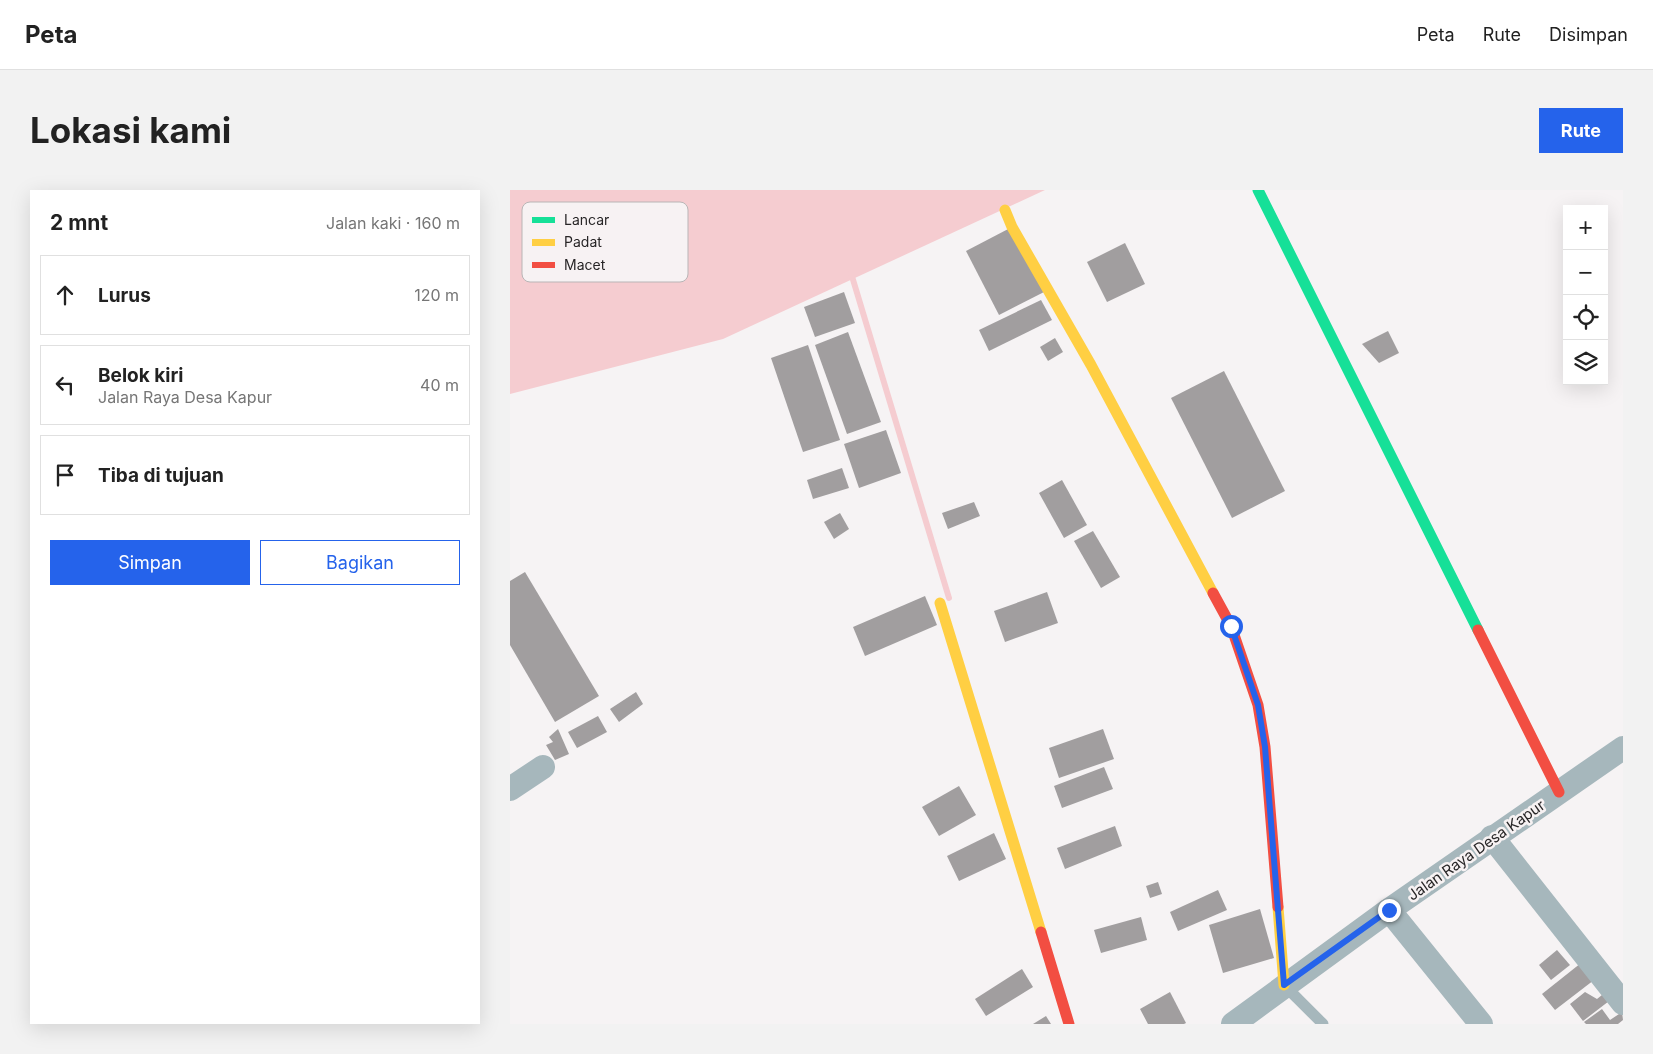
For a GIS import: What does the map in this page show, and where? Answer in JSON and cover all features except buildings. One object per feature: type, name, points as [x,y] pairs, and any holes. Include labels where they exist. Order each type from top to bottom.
[{"type":"street","points":[[1258,190],[1559,792]]},
{"type":"street","points":[[1005,210],[1012,226],[1096,374],[1231,626],[1248,671],[1258,705],[1265,747],[1284,985]]},
{"type":"street","points":[[940,603],[1070,1024]]},
{"type":"street","name":"Jalan Raya Desa Kapur","points":[[1233,1024],[1284,985],[1492,837],[1623,748]]},
{"type":"street","points":[[510,789],[543,767]]},
{"type":"street","points":[[1492,837],[1623,1003]]},
{"type":"street","points":[[1389,910],[1481,1024]]},
{"type":"lane","points":[[1284,985],[1323,1024]]},
{"type":"shaded area","points":[[510,190],[1045,190],[723,339],[510,394]]},
{"type":"waterway","points":[[851,273],[949,598]]},
{"type":"traffic: fast","points":[[1258,190],[1478,630]]},
{"type":"traffic: slow","points":[[1005,210],[1012,227],[1091,365],[1213,593]]},
{"type":"traffic: slow","points":[[940,603],[1041,932]]},
{"type":"traffic: slow","points":[[1278,907],[1284,985]]},
{"type":"traffic: jam","points":[[1213,593],[1231,626],[1258,705],[1265,747],[1278,907]]},
{"type":"traffic: jam","points":[[1478,630],[1559,792]]},
{"type":"traffic: jam","points":[[1041,932],[1069,1024]]},
{"type":"route","points":[[1231,626],[1248,671],[1258,705],[1265,747],[1284,985],[1389,910]]}]
